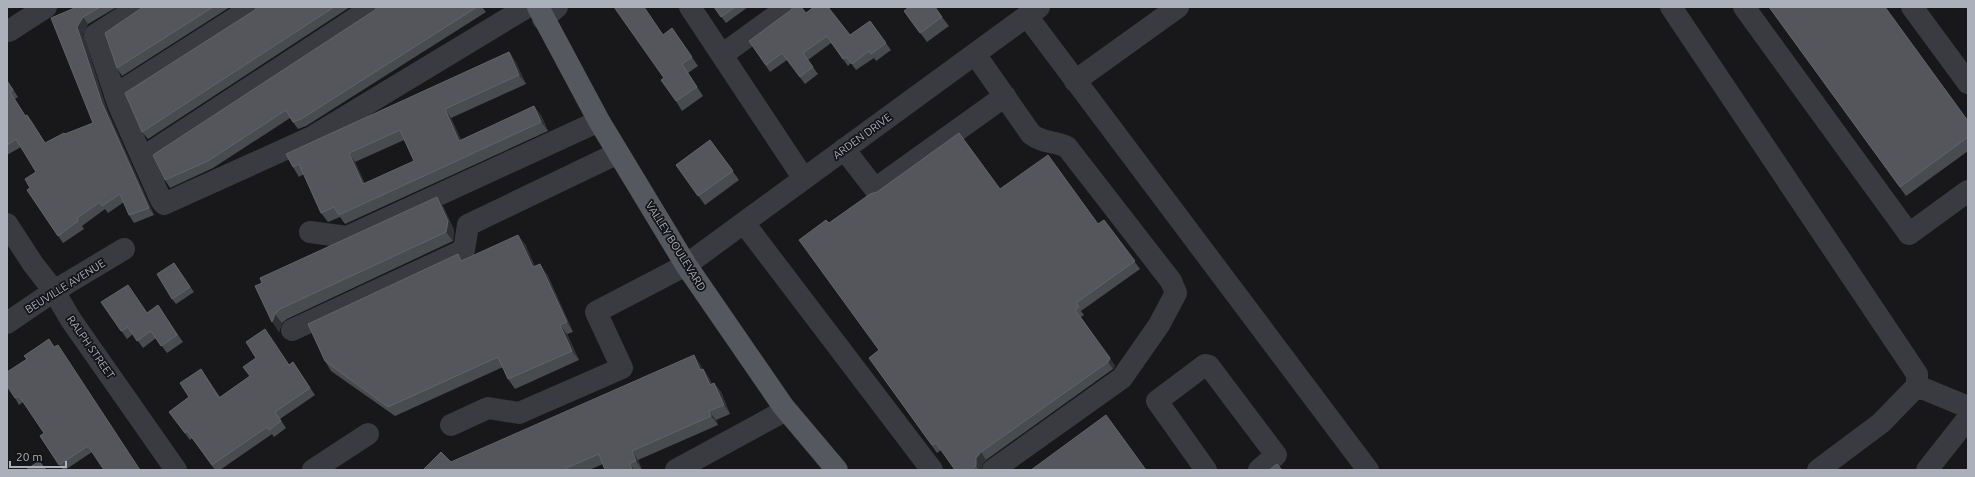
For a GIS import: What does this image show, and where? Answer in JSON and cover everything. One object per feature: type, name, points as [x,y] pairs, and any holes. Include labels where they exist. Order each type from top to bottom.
[{"type":"main road","name":"VALLEY BOULEVARD","points":[[541,10],[599,121],[686,265],[786,410],[830,468]]},
{"type":"street","points":[[9,31],[46,7]]},
{"type":"street","points":[[139,7],[95,35],[115,95],[160,200],[164,204],[312,137],[541,10]]},
{"type":"street","points":[[115,95],[253,7]]},
{"type":"street","points":[[142,158],[373,7]]},
{"type":"street","points":[[690,7],[804,179]]},
{"type":"street","points":[[722,55],[788,7]]},
{"type":"street","points":[[1075,81],[1178,7]]},
{"type":"street","points":[[1670,7],[1917,374],[1917,386],[1881,423],[1818,470]]},
{"type":"street","points":[[1744,7],[1909,234],[1968,191]]},
{"type":"street","points":[[1912,7],[1968,83]]},
{"type":"street","points":[[1033,11],[1075,81],[1368,470]]},
{"type":"street","name":"ARDEN DRIVE","points":[[451,425],[488,408],[519,413],[622,368],[596,312],[686,265],[1033,11]]},
{"type":"street","points":[[975,54],[1031,134],[1040,141],[1058,143],[1067,147],[1171,280],[1176,293],[1160,325],[1122,378],[993,470]]},
{"type":"street","points":[[844,149],[875,189],[1004,96]]},
{"type":"street","points":[[310,232],[347,237],[599,121]]},
{"type":"street","points":[[292,330],[464,250],[468,225],[618,153]]},
{"type":"street","points":[[744,223],[932,470]]},
{"type":"street","name":"RALPH STREET","points":[[7,224],[54,291],[71,320],[176,470]]},
{"type":"street","name":"BEUVILLE AVENUE","points":[[7,324],[54,291],[124,249]]},
{"type":"street","points":[[1206,470],[1157,400],[1205,365],[1209,366],[1282,462],[1259,470]]},
{"type":"street","points":[[1917,386],[1968,407]]},
{"type":"street","points":[[676,470],[786,410]]},
{"type":"street","points":[[1927,470],[1931,467],[1968,418]]},
{"type":"street","points":[[313,470],[368,434]]},
{"type":"building","points":[[77,7],[100,7],[83,17],[77,27],[102,103],[149,208],[129,215],[120,194],[102,206],[100,202],[77,218],[78,221],[58,236],[27,190],[30,188],[25,179],[36,172],[16,139],[7,145],[7,81],[13,90],[10,92],[25,116],[27,115],[45,143],[64,133],[65,134],[93,123],[51,18]]},
{"type":"building","points":[[143,7],[213,7],[117,68],[105,33]]},
{"type":"building","points":[[257,7],[334,7],[142,132],[125,93],[255,10]]},
{"type":"building","points":[[377,7],[477,7],[301,119],[293,122],[286,110],[208,161],[165,180],[153,155],[375,10]]},
{"type":"building","points":[[614,7],[644,7],[663,35],[672,28],[692,57],[682,64],[697,87],[676,101],[661,80],[664,78]]},
{"type":"building","points":[[714,7],[735,7],[721,17]]},
{"type":"building","points":[[793,7],[801,7],[806,13],[814,7],[828,7],[850,35],[870,21],[886,43],[871,54],[869,51],[852,64],[846,57],[843,59],[827,36],[803,53],[813,67],[800,77],[782,53],[766,65],[749,41]]},
{"type":"building","points":[[909,7],[935,7],[942,17],[920,33],[904,11]]},
{"type":"building","points":[[1769,7],[1885,7],[1968,121],[1968,137],[1900,187]]},
{"type":"building","points":[[509,52],[519,75],[445,109],[459,141],[534,106],[541,122],[339,215],[334,207],[321,213],[299,164],[293,167],[286,154]],"holes":[[[400,130],[414,161],[363,184],[349,153]]]},
{"type":"building","points":[[959,133],[1000,189],[1048,155],[1098,224],[1104,220],[1135,261],[1076,303],[1079,307],[1075,310],[1110,358],[1108,362],[981,452],[976,458],[976,466],[971,470],[955,470],[936,443],[932,445],[869,358],[879,350],[799,240],[826,220],[829,223],[870,194],[877,192]]},
{"type":"building","points":[[710,140],[733,171],[698,196],[676,165]]},
{"type":"building","points":[[437,197],[448,221],[446,232],[280,309],[275,314],[272,322],[255,286],[262,283],[260,278]]},
{"type":"building","points":[[518,235],[533,267],[540,264],[567,322],[560,325],[572,351],[508,379],[498,357],[388,407],[325,361],[308,324],[458,254],[461,261]]},
{"type":"building","points":[[174,263],[190,287],[172,299],[157,274]]},
{"type":"building","points":[[128,285],[147,313],[158,305],[177,335],[161,346],[151,331],[137,341],[128,327],[121,331],[101,302]]},
{"type":"building","points":[[265,329],[289,365],[293,362],[310,388],[275,412],[281,421],[269,430],[267,427],[212,465],[187,431],[185,433],[169,412],[189,397],[180,383],[201,369],[219,398],[250,376],[243,367],[256,358],[246,342]]},
{"type":"building","points":[[49,339],[54,347],[58,345],[140,470],[104,470],[88,446],[59,465],[40,436],[44,433],[19,396],[15,398],[7,386],[7,372],[27,359],[24,356]]},
{"type":"building","points":[[694,355],[700,370],[703,369],[710,385],[714,383],[724,405],[709,411],[711,416],[632,451],[636,461],[630,463],[632,470],[605,470],[599,454],[566,468],[567,470],[424,469],[441,452],[451,462]]},
{"type":"building","points":[[1106,415],[1146,470],[1031,470]]},
{"type":"building","points":[[39,461],[46,470],[26,470]]},
{"type":"building","points":[[1277,464],[1282,470],[1269,470]]}]
